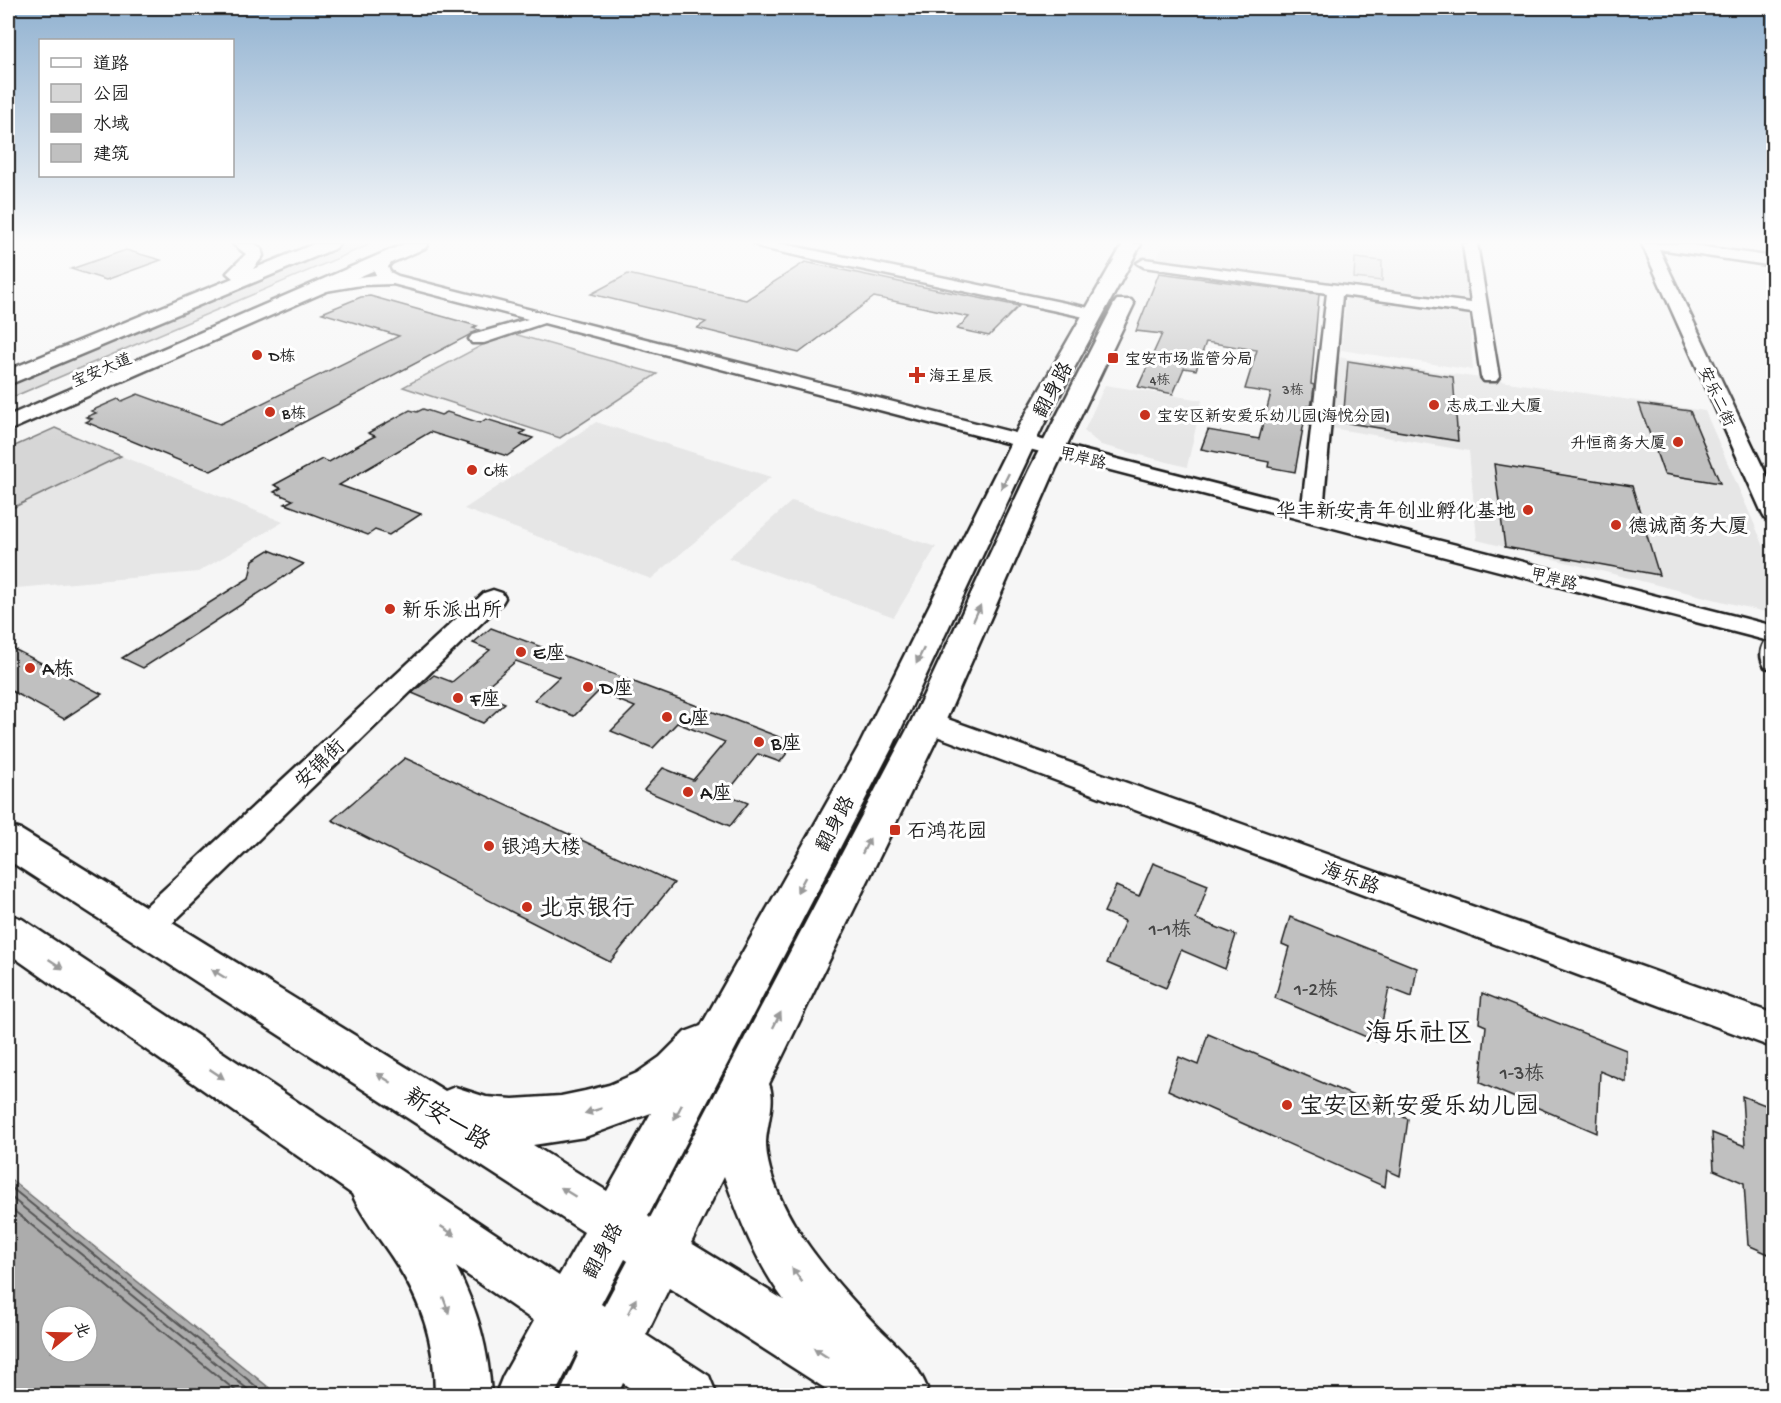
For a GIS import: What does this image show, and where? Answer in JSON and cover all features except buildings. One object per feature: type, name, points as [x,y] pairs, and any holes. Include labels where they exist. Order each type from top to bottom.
[{"type":"main road","points":[[8,364],[145,309]]},
{"type":"main road","name":"宝安大道","points":[[8,378],[173,309]]},
{"type":"main road","name":"宝安大道","points":[[8,409],[248,309]]},
{"type":"main road","points":[[8,424],[269,309]]},
{"type":"main road","name":"翻身路","points":[[523,1395],[617,1224],[743,1038],[928,722],[1038,445],[1097,309]]},
{"type":"main road","name":"翻身路","points":[[587,1395],[661,1251],[743,1038],[876,746],[1111,309]]},
{"type":"main road","name":"新安一路","points":[[8,841],[888,1395]]},
{"type":"main road","points":[[8,932],[689,1395]]},
{"type":"main road","points":[[419,1099],[489,1121],[546,1123],[633,1098],[743,1038],[743,1157],[757,1207],[784,1256],[814,1298],[907,1395]]},
{"type":"main road","points":[[357,1169],[408,1233],[437,1280],[456,1333],[464,1382],[463,1395]]},
{"type":"street","name":"甲岸路","points":[[513,309],[1773,634]]},
{"type":"street","points":[[1073,309],[1094,314]]},
{"type":"street","points":[[1312,515],[1333,309]]},
{"type":"street","points":[[1480,309],[1490,377]]},
{"type":"street","name":"安乐二街","points":[[1678,309],[1773,515]]},
{"type":"street","points":[[478,339],[532,323],[543,317]]},
{"type":"street","name":"安锦街","points":[[145,928],[494,598]]},
{"type":"street","points":[[1773,648],[1773,661]]},
{"type":"street","name":"海乐路","points":[[928,722],[1773,1031]]},
{"type":"shaded area","points":[[1345,309],[1443,309],[1469,313],[1473,370],[1341,350]]},
{"type":"shaded area","points":[[1338,357],[1705,411],[1773,567],[1773,608],[1765,612],[1477,540],[1469,451],[1331,428]]},
{"type":"shaded area","name":"宝安区新安爱乐幼儿园(海悦分园)","points":[[1105,385],[1202,400],[1187,467],[1101,445],[1084,431]]},
{"type":"shaded area","points":[[596,422],[771,477],[651,579],[464,509]]},
{"type":"shaded area","points":[[121,456],[283,522],[198,572],[17,588],[8,583],[8,510]]},
{"type":"shaded area","points":[[792,501],[936,547],[894,617],[728,558]]},
{"type":"green space","points":[[188,309],[218,309],[8,399],[8,385]]},
{"type":"green space","points":[[507,332],[657,374],[560,438],[403,387]]},
{"type":"green space","points":[[55,428],[121,456],[8,510],[8,449]]},
{"type":"water","points":[[8,1177],[278,1395],[8,1395]]},
{"type":"place","name":"D栋","points":[[257,355]]},
{"type":"place","name":"宝安市场监管分局","points":[[1113,358]]},
{"type":"place","name":"海王星辰","points":[[917,375]]},
{"type":"place","name":"志成工业大厦","points":[[1434,405]]},
{"type":"place","name":"B栋","points":[[270,412]]},
{"type":"place","name":"宝安区新安爱乐幼儿园(海悦分园)","points":[[1145,415]]},
{"type":"place","name":"升恒商务大厦","points":[[1678,442]]},
{"type":"place","name":"C栋","points":[[472,470]]},
{"type":"place","name":"华丰新安青年创业孵化基地","points":[[1528,510]]},
{"type":"place","name":"德诚商务大厦","points":[[1616,525]]},
{"type":"place","name":"新乐派出所","points":[[390,609]]},
{"type":"place","name":"E座","points":[[521,652]]},
{"type":"place","name":"A栋","points":[[30,668]]},
{"type":"place","name":"D座","points":[[588,687]]},
{"type":"place","name":"F座","points":[[458,698]]},
{"type":"place","name":"C座","points":[[667,717]]},
{"type":"place","name":"B座","points":[[759,742]]},
{"type":"place","name":"A座","points":[[688,792]]},
{"type":"place","name":"石鸿花园","points":[[895,830]]},
{"type":"place","name":"银鸿大楼","points":[[489,846]]},
{"type":"place","name":"北京银行","points":[[527,907]]},
{"type":"place","name":"宝安区新安爱乐幼儿园","points":[[1287,1105]]},
{"type":"district","name":"海乐社区","points":[[1419,1032]]}]
